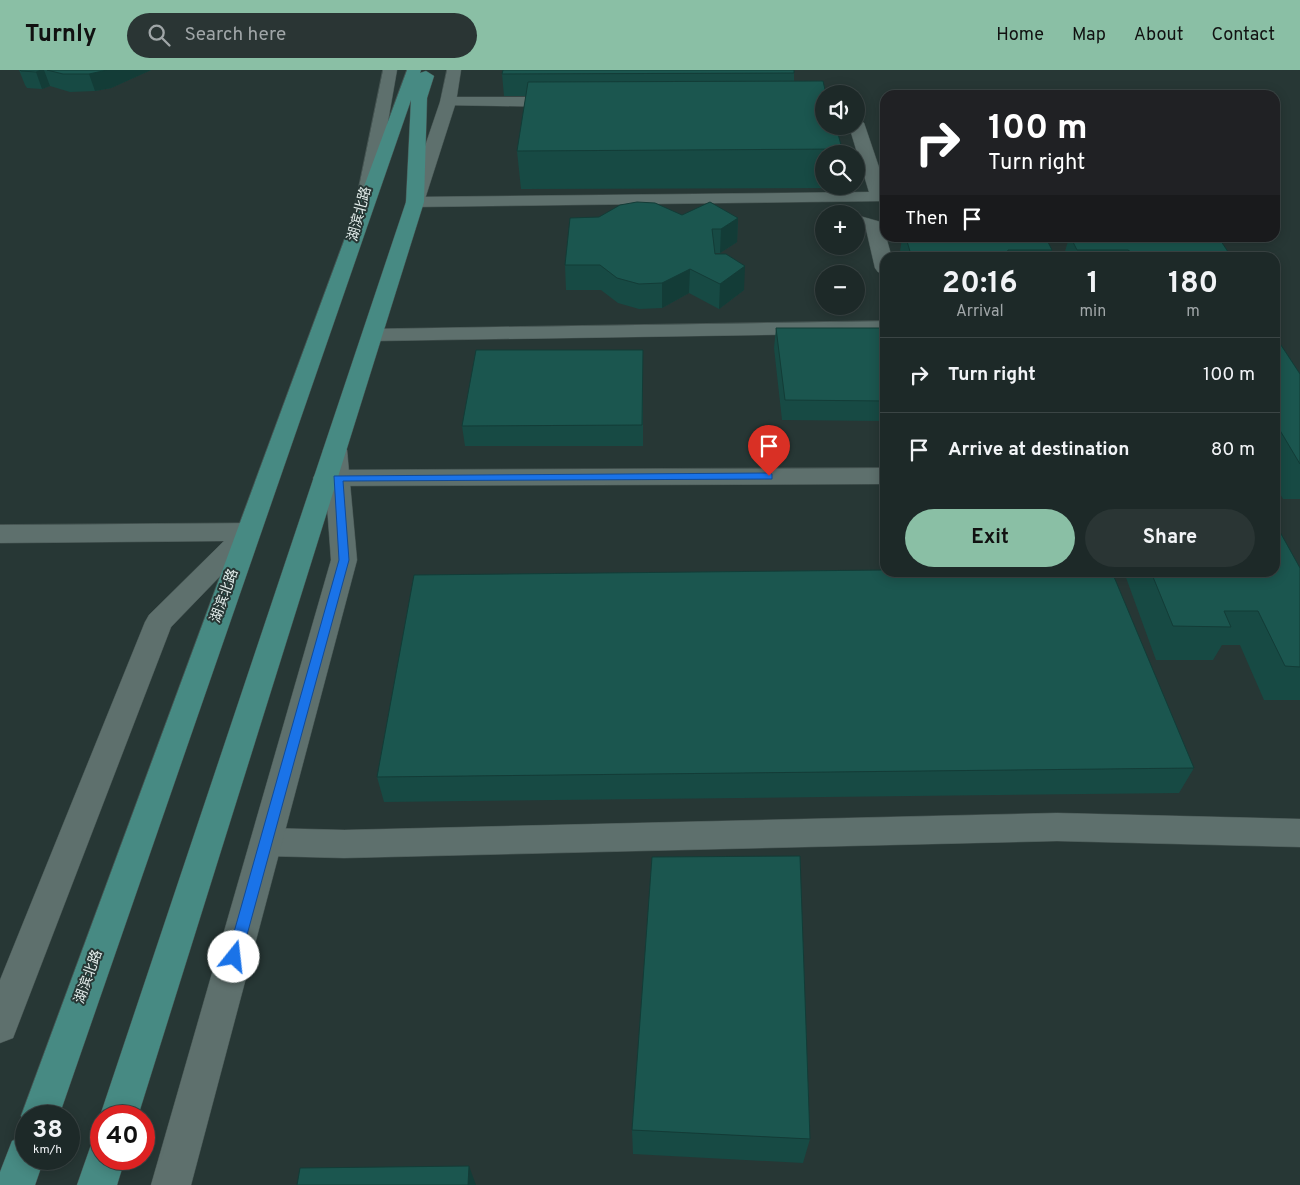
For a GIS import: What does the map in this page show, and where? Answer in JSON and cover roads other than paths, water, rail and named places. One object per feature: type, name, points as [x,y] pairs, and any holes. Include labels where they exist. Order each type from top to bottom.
[{"type":"main road","points":[[123,1105],[333,469],[413,209],[411,98],[414,70]]},
{"type":"main road","points":[[364,207],[411,98],[428,70]]},
{"type":"main road","name":"湖滨北路","points":[[44,1105],[364,207]]},
{"type":"main road","points":[[15,1185],[20,1170]]},
{"type":"main road","points":[[97,1185],[102,1170]]},
{"type":"street","name":"湖滨北路","points":[[364,207],[390,70]]},
{"type":"street","points":[[413,209],[448,102],[454,70]]},
{"type":"street","points":[[448,102],[577,102]]},
{"type":"street","points":[[413,209],[880,197],[860,135]]},
{"type":"street","points":[[413,209],[815,214]]},
{"type":"street","points":[[865,223],[874,226],[881,252]]},
{"type":"street","points":[[373,335],[880,327]]},
{"type":"street","points":[[171,1185],[344,560],[333,469],[880,476]]},
{"type":"street","points":[[0,534],[248,532]]},
{"type":"street","points":[[0,1026],[159,622],[248,532]]},
{"type":"street","points":[[266,842],[364,844],[1057,827],[1300,833]]}]
